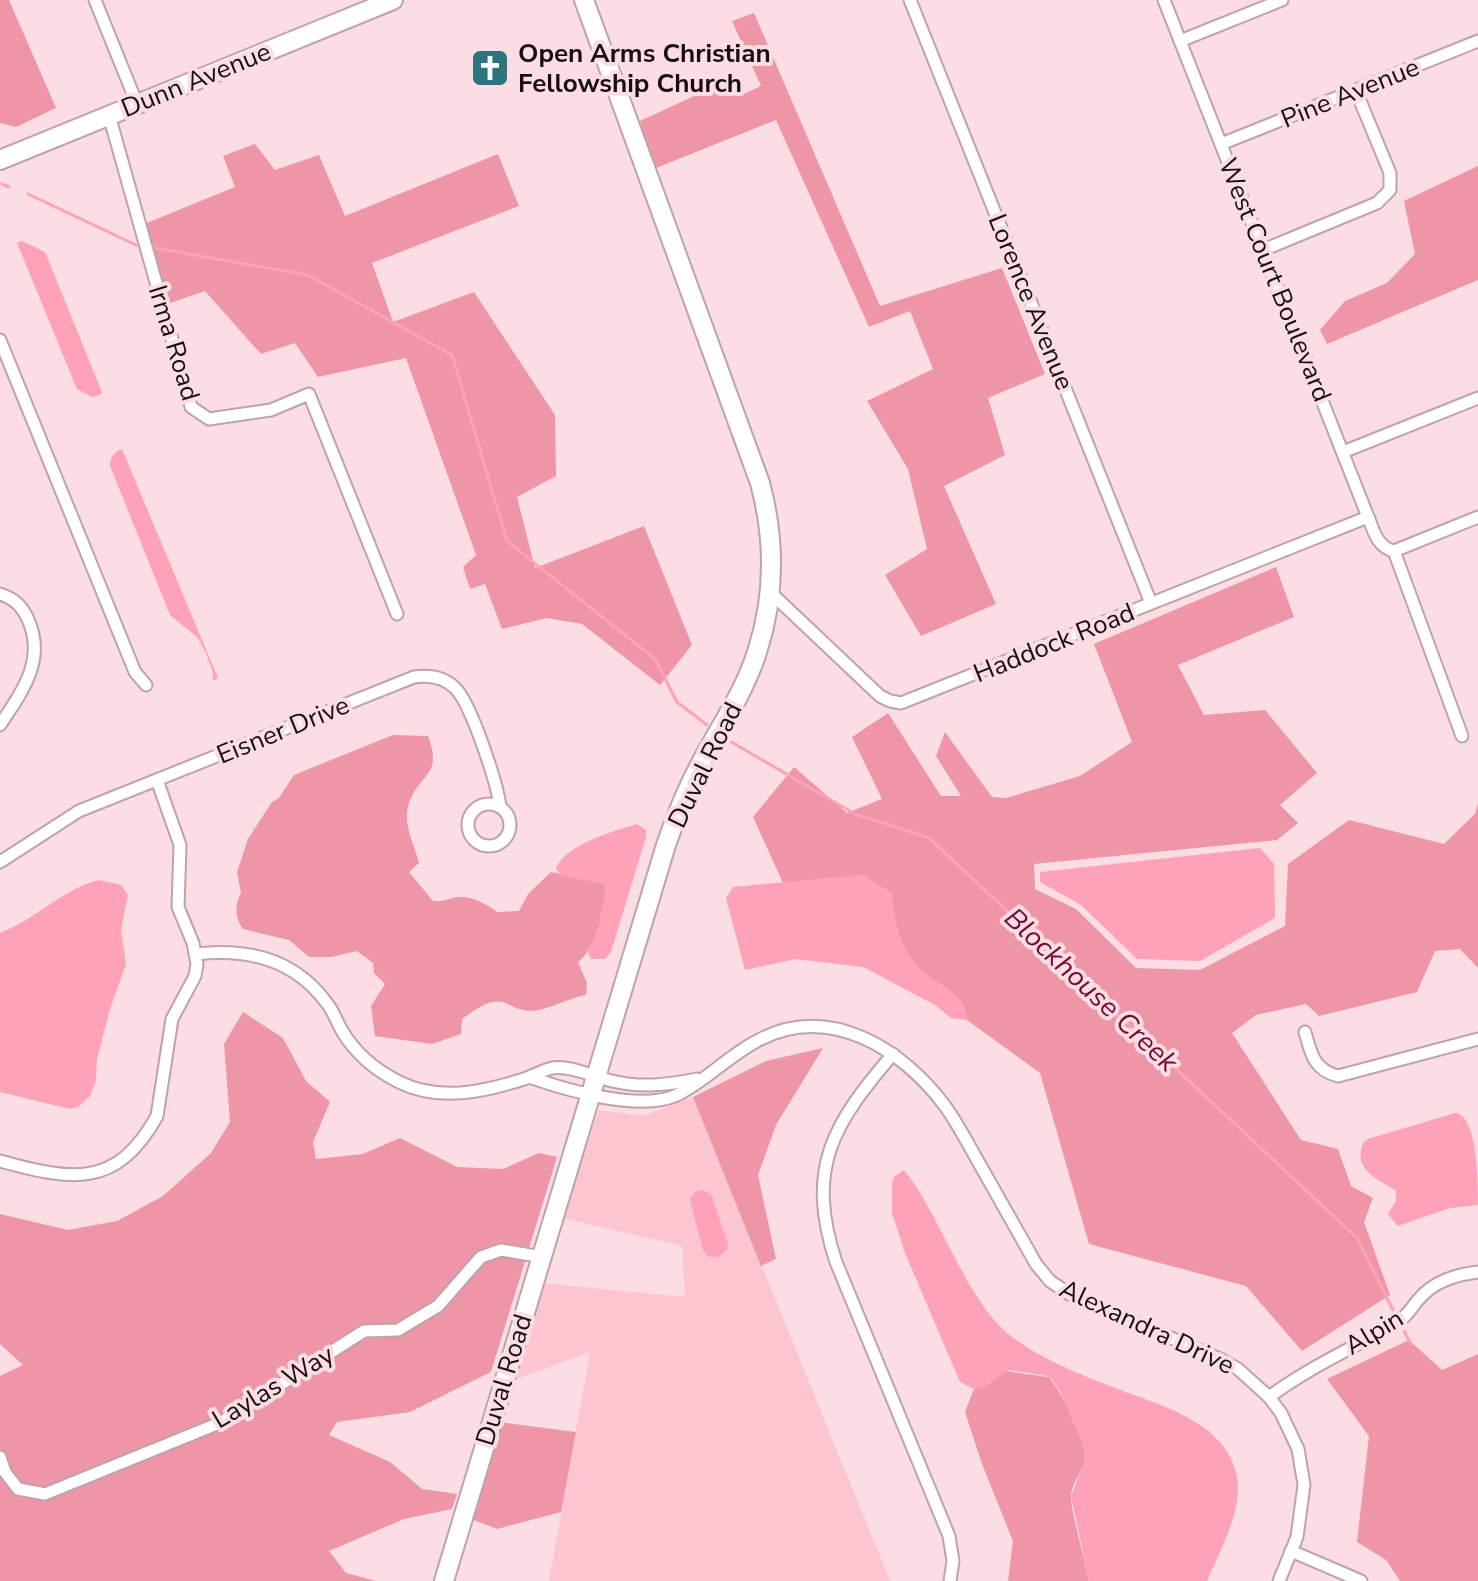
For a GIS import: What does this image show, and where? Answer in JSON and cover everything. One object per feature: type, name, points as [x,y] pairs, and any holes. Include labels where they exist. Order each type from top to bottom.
[{"type":"main road","name":"Dunn Avenue","points":[[1,155],[137,104],[393,0]]},
{"type":"main road","name":"Duval Road","points":[[444,1581],[666,845],[683,800],[750,671],[764,627],[770,592],[771,545],[760,483],[584,0]]},
{"type":"street","points":[[95,0],[137,104]]},
{"type":"street","name":"Lorence Avenue","points":[[910,0],[1151,603]]},
{"type":"street","name":"West Court Boulevard","points":[[1164,0],[1368,517],[1380,543],[1394,551],[1462,736]]},
{"type":"street","points":[[1180,41],[1282,0]]},
{"type":"street","name":"Pine Avenue","points":[[1221,144],[1478,41]]},
{"type":"street","points":[[1263,250],[1377,203],[1390,190],[1390,173],[1356,91]]},
{"type":"street","name":"Irma Road","points":[[109,115],[191,407],[209,419],[271,410],[309,394],[397,614]]},
{"type":"street","points":[[0,340],[135,672],[146,685]]},
{"type":"street","points":[[1343,452],[1478,398]]},
{"type":"street","name":"Haddock Road","points":[[770,592],[880,696],[901,703],[1368,517]]},
{"type":"street","points":[[1394,551],[1478,517]]},
{"type":"street","points":[[0,594],[20,604],[33,630],[37,649],[33,667],[0,725]]},
{"type":"street","name":"Eisner Drive","points":[[0,862],[79,811],[425,675],[445,680],[463,697],[498,789],[500,806]]},
{"type":"street","points":[[0,1161],[46,1173],[74,1177],[90,1174],[114,1164],[142,1139],[157,1116],[172,1019],[195,976],[197,964],[178,907],[180,845],[157,780]]},
{"type":"street","points":[[196,954],[250,953],[293,970],[328,1003],[348,1040],[365,1059],[411,1087],[439,1093],[475,1092],[553,1068],[594,1085]]},
{"type":"street","name":"Alexandra Drive","points":[[594,1085],[623,1101],[652,1101],[678,1094],[760,1039],[797,1027],[817,1026],[854,1032],[893,1054],[946,1107],[1036,1264],[1050,1281],[1069,1294],[1238,1369],[1269,1397],[1290,1430],[1302,1466],[1302,1512],[1297,1537],[1279,1581]]},
{"type":"street","points":[[1305,1032],[1317,1067],[1327,1074],[1338,1076],[1478,1039]]},
{"type":"street","points":[[893,1054],[855,1098],[836,1133],[825,1168],[825,1222],[836,1262],[949,1536],[953,1561],[950,1581]]},
{"type":"street","points":[[529,1077],[594,1085]]},
{"type":"street","name":"Alexandra Drive","points":[[594,1085],[650,1086],[701,1078]]},
{"type":"street","name":"Laylas Way","points":[[0,1457],[5,1472],[18,1489],[45,1494],[222,1422],[364,1331],[398,1330],[438,1306],[481,1257],[501,1250],[542,1257]]},
{"type":"street","name":"Alpin","points":[[1269,1397],[1302,1373],[1398,1322],[1420,1297],[1439,1282],[1478,1272]]},
{"type":"street","points":[[1291,1551],[1361,1581]]},
{"type":"shaded area","points":[[0,0],[9,0],[56,108],[16,127],[0,123]]},
{"type":"shaded area","points":[[754,13],[880,306],[1002,268],[1045,374],[988,398],[1005,455],[944,486],[996,604],[921,636],[885,575],[927,549],[908,469],[867,401],[933,369],[910,311],[869,327],[776,120],[656,168],[640,121],[731,79],[742,95],[761,86],[732,21]]},
{"type":"shaded area","points":[[255,144],[275,170],[319,155],[345,216],[498,154],[519,206],[372,263],[393,322],[474,292],[555,415],[556,476],[517,497],[535,568],[644,526],[692,645],[660,685],[582,624],[547,618],[502,629],[485,584],[470,589],[463,567],[476,555],[406,358],[318,377],[295,343],[261,354],[205,291],[170,303],[142,225],[235,187],[223,156]]},
{"type":"shaded area","points":[[1478,166],[1478,280],[1327,344],[1320,330],[1345,301],[1387,283],[1415,254],[1404,201]]},
{"type":"shaded area","points":[[22,241],[45,252],[102,392],[100,395],[92,397],[77,389],[17,243]]},
{"type":"shaded area","points":[[122,449],[218,678],[213,681],[206,653],[197,637],[170,615],[110,466],[113,455]]},
{"type":"shaded area","points":[[1276,567],[1294,617],[1178,665],[1204,715],[1265,710],[1317,773],[1280,805],[1298,823],[1277,840],[1034,864],[1035,889],[1076,909],[1136,968],[1200,970],[1285,926],[1288,864],[1349,820],[1444,844],[1475,814],[1478,803],[1478,968],[1460,949],[1435,951],[1417,992],[1319,1016],[1306,1004],[1256,1015],[1232,1033],[1301,1140],[1338,1149],[1351,1186],[1373,1198],[1364,1222],[1390,1295],[1302,1351],[1246,1286],[1089,1244],[1040,1073],[967,1020],[960,1000],[914,963],[900,938],[891,893],[862,875],[783,883],[753,817],[794,767],[847,813],[882,799],[852,737],[888,713],[941,796],[961,796],[936,756],[945,732],[992,797],[1006,798],[1080,776],[1132,742],[1094,644]]},
{"type":"shaded area","points":[[393,735],[428,736],[432,749],[432,766],[409,803],[407,818],[419,863],[409,872],[433,901],[464,897],[479,901],[497,912],[519,911],[528,894],[551,872],[605,884],[605,903],[599,927],[590,948],[578,962],[587,983],[586,995],[531,1011],[502,1002],[490,1003],[462,1019],[461,1034],[432,1044],[375,1036],[371,1006],[385,984],[374,973],[373,963],[357,951],[331,957],[309,957],[289,940],[243,929],[236,912],[241,893],[237,872],[248,839],[272,802],[279,798],[294,775]]},
{"type":"shaded area","points":[[637,824],[646,830],[646,837],[611,952],[605,959],[591,959],[588,952],[598,930],[606,886],[561,876],[556,868],[561,860],[580,846]]},
{"type":"shaded area","points":[[1260,848],[1274,864],[1275,918],[1200,961],[1137,959],[1081,905],[1040,882],[1040,872]]},
{"type":"shaded area","points":[[862,875],[891,893],[898,930],[908,955],[921,971],[960,1000],[967,1020],[951,1018],[935,1005],[863,967],[796,959],[745,970],[726,898],[733,887]]},
{"type":"shaded area","points":[[99,880],[121,885],[128,895],[121,930],[126,964],[110,1009],[90,1096],[78,1107],[70,1109],[0,1092],[0,933],[74,890]]},
{"type":"shaded area","points":[[243,1012],[283,1038],[306,1081],[330,1102],[313,1142],[316,1159],[363,1154],[400,1138],[457,1167],[503,1169],[539,1153],[557,1157],[491,1372],[410,1412],[337,1422],[329,1435],[390,1462],[422,1489],[457,1494],[452,1509],[404,1519],[329,1551],[346,1573],[376,1581],[0,1581],[0,1376],[23,1365],[0,1344],[0,1214],[68,1230],[117,1221],[163,1196],[211,1153],[230,1122],[224,1044]]},
{"type":"shaded area","points":[[823,1048],[776,1125],[758,1175],[776,1259],[761,1266],[693,1097],[766,1061]]},
{"type":"shaded area","points":[[693,1097],[890,1581],[549,1581],[590,1352],[509,1382],[542,1283],[685,1297],[682,1246],[562,1218],[599,1110],[644,1116]]},
{"type":"shaded area","points":[[1455,1113],[1463,1117],[1472,1137],[1477,1166],[1478,1205],[1450,1208],[1398,1226],[1388,1214],[1396,1201],[1396,1191],[1364,1167],[1361,1161],[1363,1143]]},
{"type":"shaded area","points":[[904,1170],[930,1210],[967,1281],[996,1322],[1012,1337],[1059,1364],[1187,1417],[1219,1441],[1231,1457],[1237,1477],[1237,1503],[1207,1581],[1089,1581],[1071,1496],[1086,1458],[1060,1391],[1047,1376],[1009,1370],[984,1387],[974,1389],[960,1382],[905,1253],[892,1213],[892,1184],[894,1177]]},
{"type":"shaded area","points":[[703,1190],[711,1194],[728,1244],[727,1250],[718,1257],[707,1256],[703,1250],[690,1200],[695,1192]]},
{"type":"shaded area","points":[[1409,1340],[1442,1370],[1478,1354],[1478,1581],[1400,1581],[1386,1560],[1357,1542],[1369,1436],[1327,1379]]},
{"type":"shaded area","points":[[1005,1371],[1048,1377],[1078,1429],[1085,1460],[1073,1486],[1071,1502],[1089,1581],[1008,1581],[1013,1541],[965,1412],[974,1389],[987,1385]]},
{"type":"shaded area","points":[[499,1422],[576,1432],[561,1512],[497,1529],[471,1519]]},
{"type":"waterway","name":"Blockhouse Creek","points":[[2,184],[9,187]]},
{"type":"waterway","name":"Blockhouse Creek","points":[[28,194],[136,245]]},
{"type":"waterway","name":"Blockhouse Creek","points":[[155,248],[308,275],[452,355],[507,541],[655,659],[677,702],[707,725]]},
{"type":"waterway","name":"Blockhouse Creek","points":[[728,740],[855,814],[929,838],[1357,1238],[1394,1312]]},
{"type":"waterway","name":"Blockhouse Creek","points":[[1404,1331],[1411,1344]]},
{"type":"place","name":"Open Arms Christian Fellowship Church","points":[[490,68]]}]
